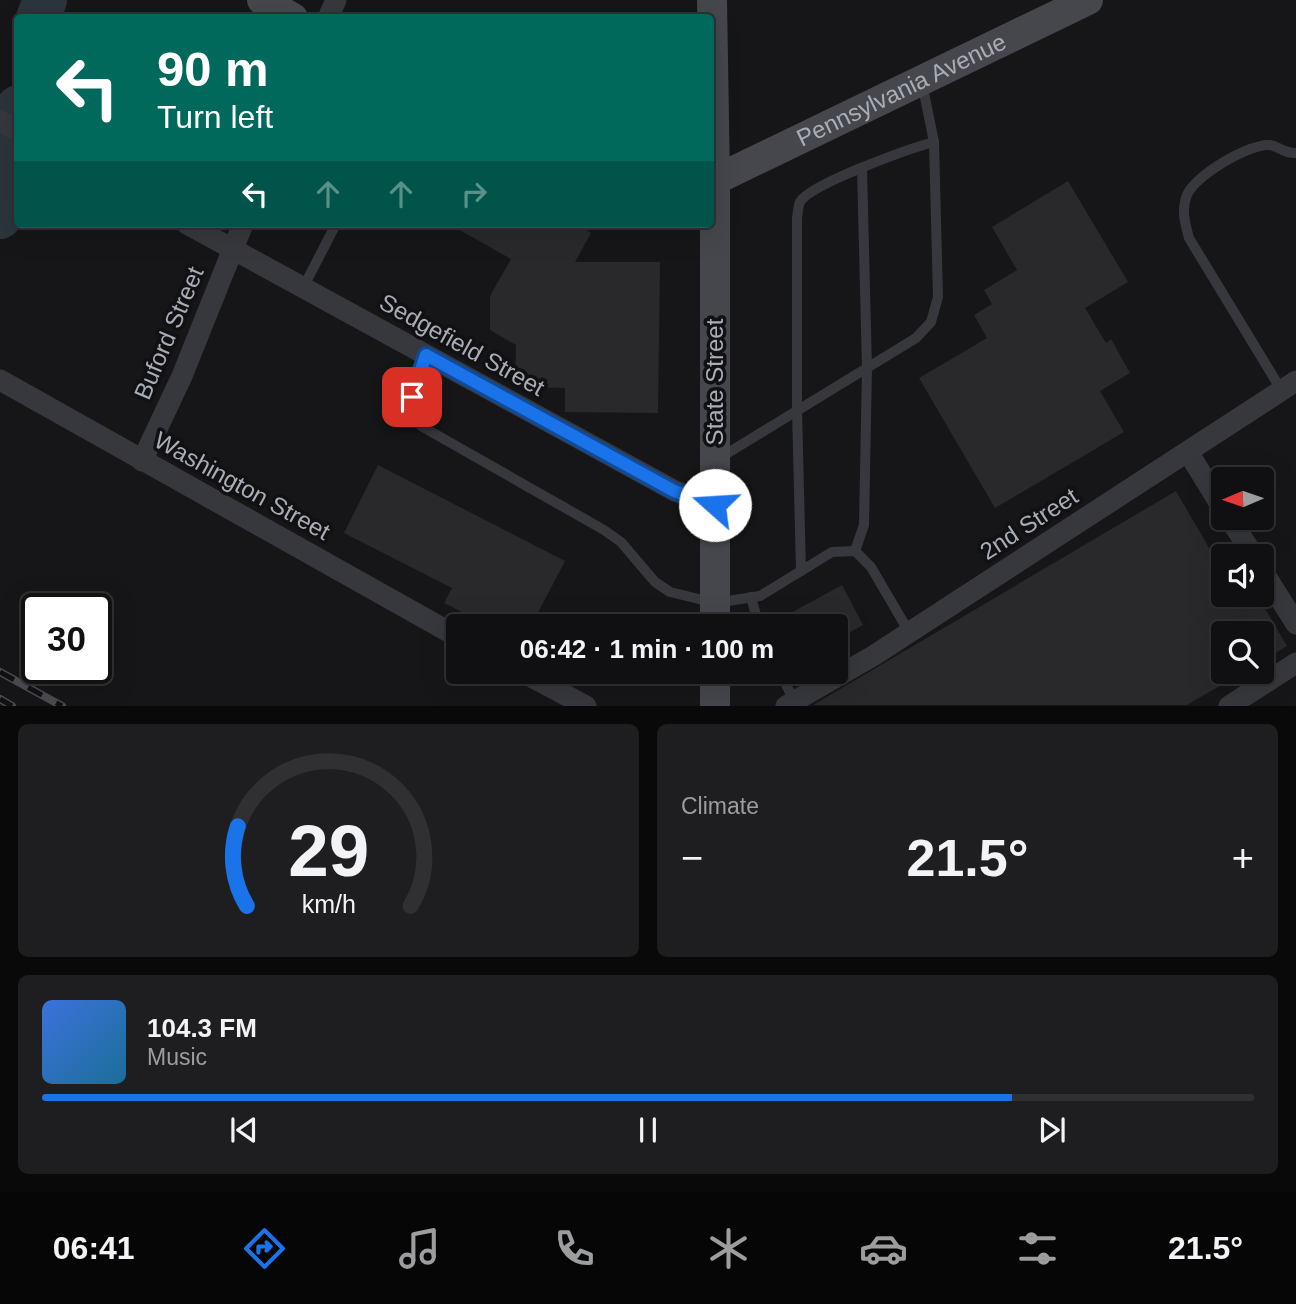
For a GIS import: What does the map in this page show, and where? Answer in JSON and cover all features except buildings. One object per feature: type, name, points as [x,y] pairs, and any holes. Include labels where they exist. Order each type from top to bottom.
[{"type":"main road","points":[[262,0],[286,14]]},
{"type":"main road","name":"Pennsylvania Avenue","points":[[714,180],[1088,0]]},
{"type":"main road","name":"State Street","points":[[713,228],[715,614]]},
{"type":"main road","points":[[715,684],[715,705]]},
{"type":"street","name":"Sedgefield Street","points":[[194,228],[674,491],[715,505]]},
{"type":"street","name":"Buford Street","points":[[142,461],[182,376],[241,228]]},
{"type":"street","name":"Washington Street","points":[[8,384],[446,630]]},
{"type":"street","name":"2nd Street","points":[[790,703],[909,632],[1289,386]]},
{"type":"street","points":[[1188,452],[1211,489]]},
{"type":"street","points":[[1274,588],[1296,624]]},
{"type":"street","points":[[1229,705],[1296,663]]},
{"type":"street","points":[[545,684],[586,705]]},
{"type":"lane","points":[[715,460],[916,338],[931,322],[938,297],[934,142],[922,80]]},
{"type":"lane","points":[[801,571],[796,411],[797,218],[801,201],[814,190],[905,150],[934,142]]},
{"type":"lane","points":[[1289,386],[1189,238],[1183,216],[1187,193],[1204,175],[1247,149],[1270,145],[1289,154],[1296,153]]},
{"type":"lane","points":[[855,551],[864,525],[867,368],[862,169]]},
{"type":"lane","points":[[303,288],[333,228]]},
{"type":"lane","points":[[426,355],[411,405],[413,416],[421,426],[604,530],[621,542],[655,582],[713,614]]},
{"type":"lane","points":[[717,614],[751,597],[760,596],[832,552],[855,551],[871,567],[909,632]]},
{"type":"lane","points":[[751,597],[756,614]]},
{"type":"lane","points":[[784,684],[790,703]]},
{"type":"waterway","points":[[40,14],[45,0]]},
{"type":"waterway","points":[[0,217],[14,131]]},
{"type":"railway","points":[[0,672],[62,706]]},
{"type":"railway","points":[[0,699],[12,706]]},
{"type":"route","points":[[412,397],[426,355],[674,491],[715,505]]}]
